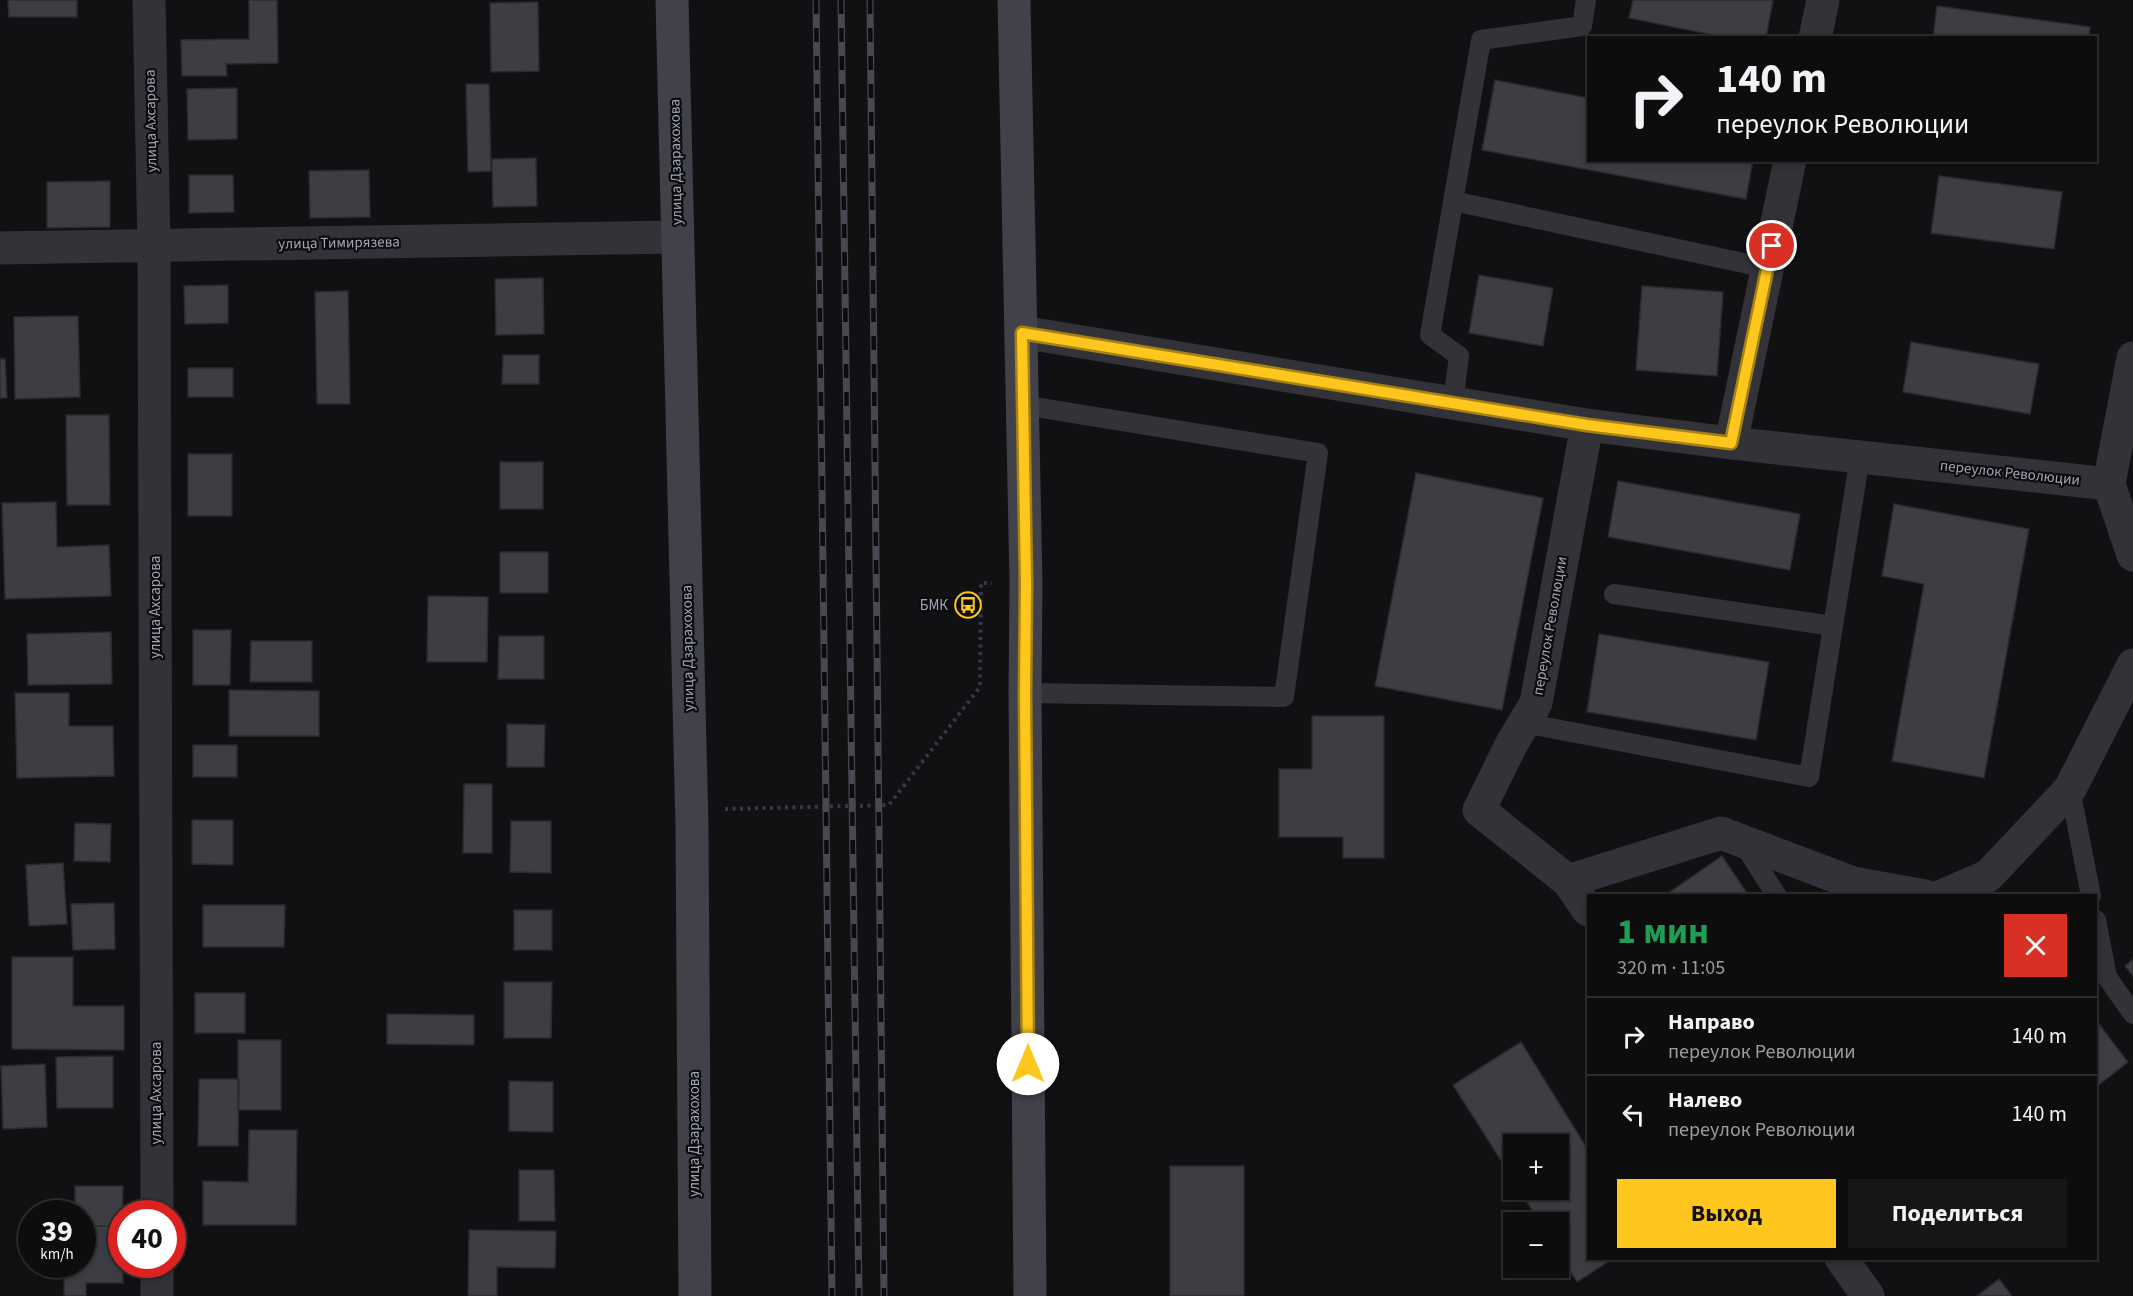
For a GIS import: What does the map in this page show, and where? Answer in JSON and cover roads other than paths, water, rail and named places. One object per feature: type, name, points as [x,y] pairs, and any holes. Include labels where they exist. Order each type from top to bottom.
[{"type":"street","name":"улица Ахсарова","points":[[149,0],[154,246],[157,1200]]},
{"type":"street","name":"улица Дзарахохова","points":[[672,0],[692,810],[695,1296]]},
{"type":"street","points":[[1014,0],[1026,583],[1030,1296]]},
{"type":"street","points":[[1815,36],[1823,0]]},
{"type":"street","points":[[1731,443],[1790,162]]},
{"type":"street","name":"улица Тимирязева","points":[[0,249],[677,237]]},
{"type":"street","name":"переулок Революции","points":[[1022,333],[1587,425],[2109,484]]},
{"type":"street","points":[[2133,358],[2109,484],[2133,555]]},
{"type":"street","name":"переулок Революции","points":[[1587,425],[1536,704],[1479,810],[1568,881],[1587,909]]},
{"type":"street","points":[[1947,894],[1988,876],[2070,789],[2133,665]]},
{"type":"street","points":[[1568,881],[1721,833],[1853,883],[1914,894]]},
{"type":"street","points":[[1842,1260],[1868,1296]]},
{"type":"street","points":[[157,1278],[157,1296]]},
{"type":"lane","points":[[1453,403],[1459,356],[1430,335],[1481,40],[1582,26],[1586,0]]},
{"type":"lane","points":[[1453,201],[1767,268]]},
{"type":"lane","points":[[1023,405],[1318,453],[1284,697],[1025,693]]},
{"type":"lane","points":[[1524,723],[1809,777],[1860,457]]},
{"type":"lane","points":[[1614,594],[1833,626]]},
{"type":"lane","points":[[2070,789],[2091,894]]},
{"type":"lane","points":[[1741,841],[1776,894]]},
{"type":"lane","points":[[2097,925],[2107,977],[2133,1014]]},
{"type":"railway","points":[[816,0],[832,1296]]},
{"type":"railway","points":[[841,0],[859,1296]]},
{"type":"railway","points":[[870,0],[884,1296]]},
{"type":"place","name":"БМК","points":[[968,605]]}]
